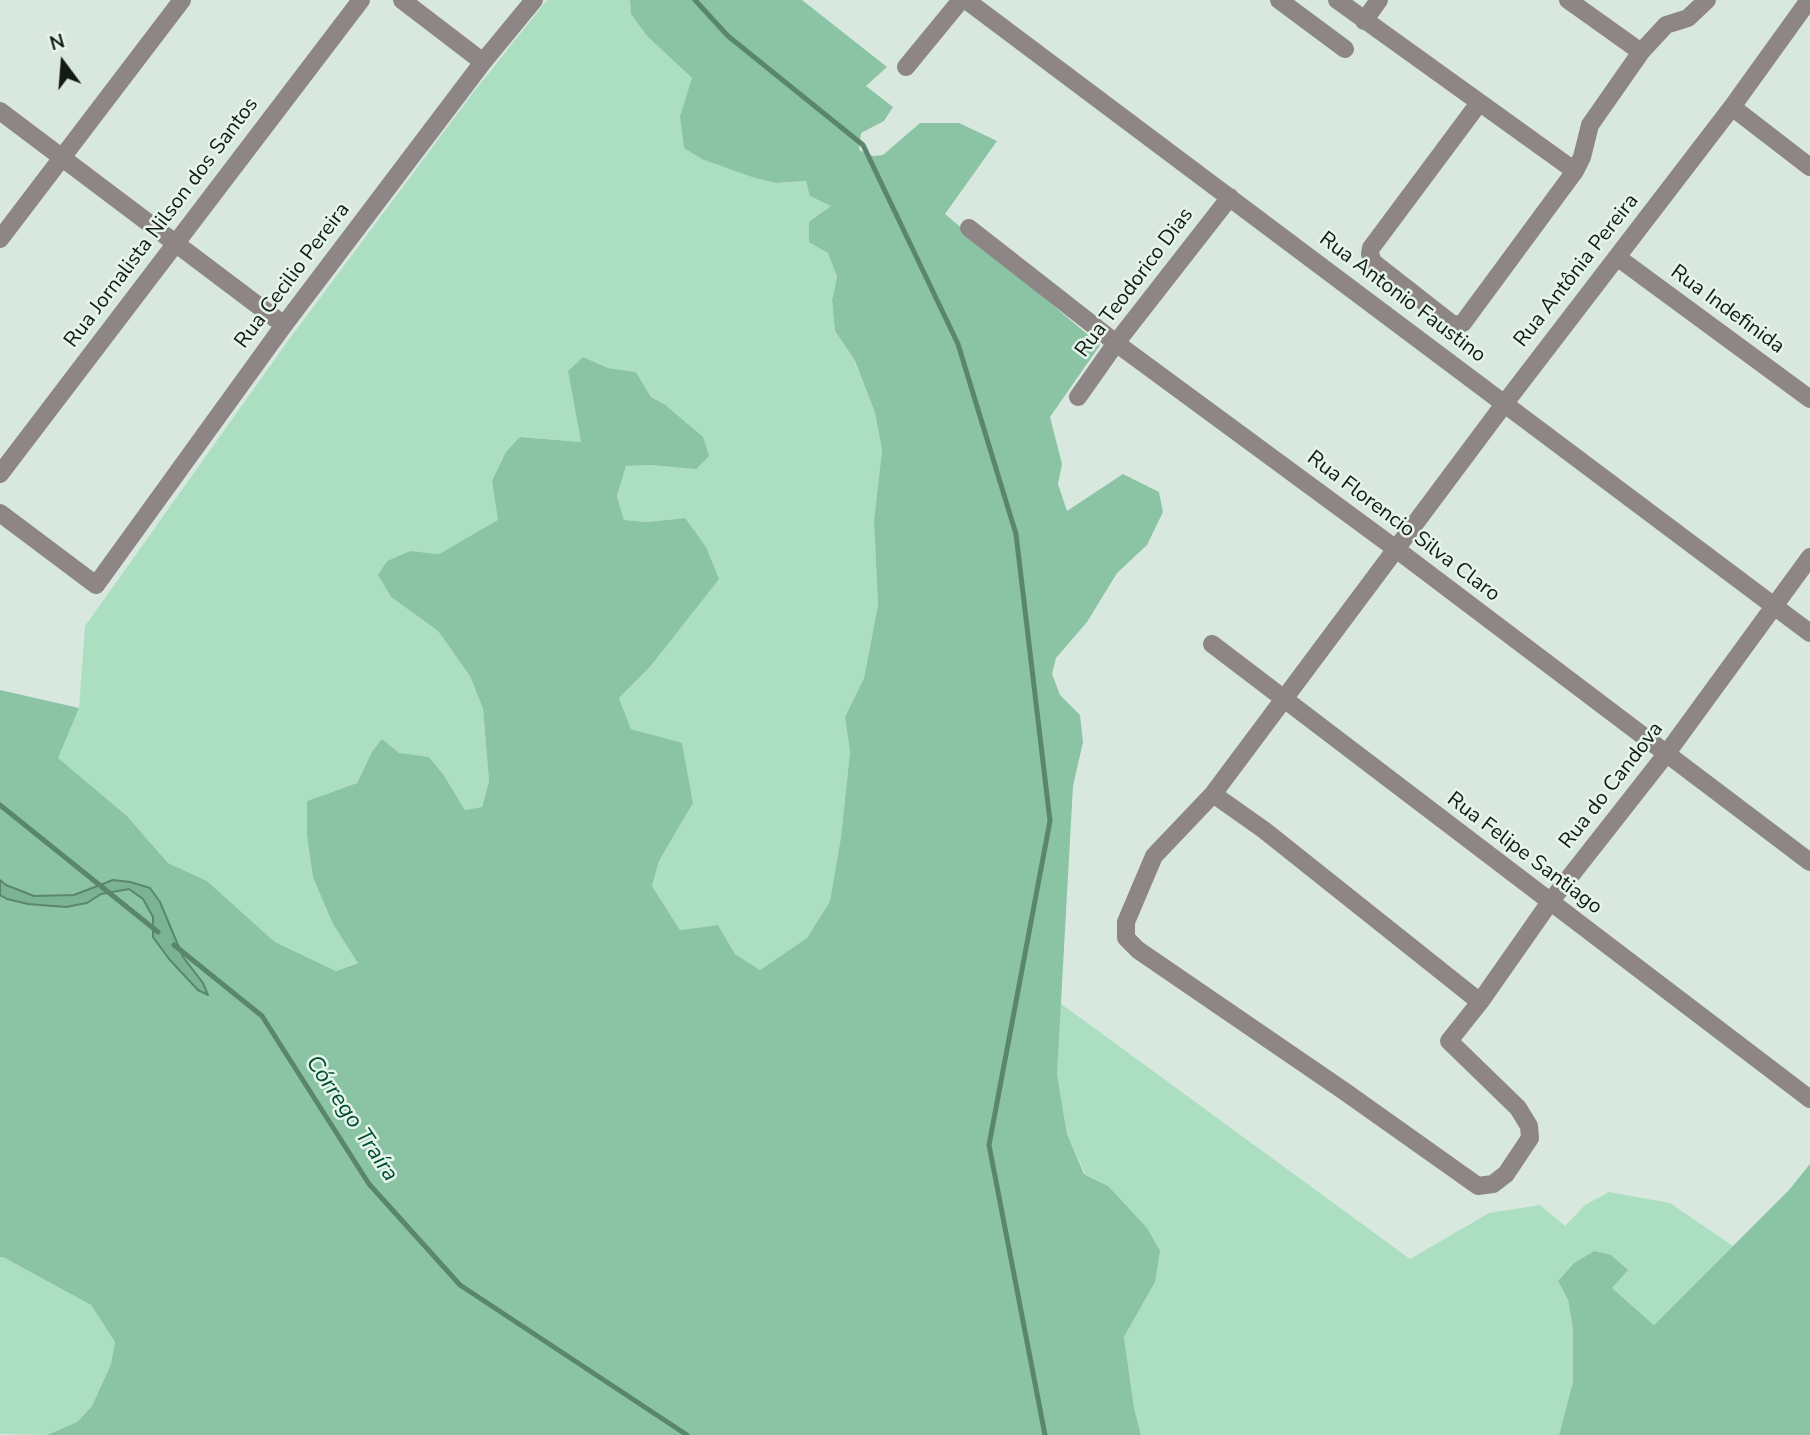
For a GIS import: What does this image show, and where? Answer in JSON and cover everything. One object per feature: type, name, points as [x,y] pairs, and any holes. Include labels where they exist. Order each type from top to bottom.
[{"type":"street","points":[[0,239],[182,0]]},
{"type":"street","name":"Rua Jornalista Nilson dos Santos","points":[[0,474],[361,0]]},
{"type":"street","points":[[402,0],[484,62]]},
{"type":"street","name":"Rua Cecilio Pereira","points":[[0,513],[96,584],[284,324],[534,0]]},
{"type":"street","points":[[906,67],[964,0]]},
{"type":"street","name":"Rua Antonio Faustino","points":[[964,0],[1505,402],[1810,634]]},
{"type":"street","points":[[1279,0],[1345,50]]},
{"type":"street","points":[[1337,0],[1574,171]]},
{"type":"street","points":[[1364,21],[1379,0]]},
{"type":"street","points":[[1568,0],[1641,52]]},
{"type":"street","points":[[1479,103],[1371,248],[1370,254],[1373,261],[1457,325],[1464,323],[1574,171],[1582,157],[1590,125],[1641,52],[1666,25],[1688,18],[1707,0]]},
{"type":"street","name":"Rua Antônia Pereira","points":[[1449,1041],[1518,1108],[1529,1126],[1530,1138],[1506,1174],[1493,1184],[1478,1186],[1139,950],[1125,938],[1126,922],[1154,856],[1213,794],[1809,0]]},
{"type":"street","points":[[1731,107],[1810,167]]},
{"type":"street","points":[[0,111],[284,324]]},
{"type":"street","name":"Rua Teodorico Dias","points":[[1078,397],[1116,343],[1230,197]]},
{"type":"street","name":"Rua Florencio Silva Claro","points":[[969,228],[1116,343],[1396,548],[1810,862]]},
{"type":"street","name":"Rua Indefinida","points":[[1617,257],[1810,399]]},
{"type":"street","name":"Rua do Candova","points":[[1449,1041],[1480,1002],[1550,902],[1667,753],[1810,557]]},
{"type":"street","name":"Rua Felipe Santiago","points":[[1212,644],[1810,1098]]},
{"type":"street","points":[[1213,794],[1264,830],[1480,1002]]},
{"type":"shaded area","points":[[547,0],[630,0],[631,14],[647,36],[692,78],[690,90],[735,169],[776,183],[807,181],[832,206],[828,253],[837,277],[832,300],[835,331],[854,360],[875,413],[882,450],[874,521],[878,605],[864,678],[845,717],[850,752],[841,837],[830,901],[807,938],[760,970],[735,954],[718,925],[680,930],[652,886],[659,861],[693,803],[682,744],[631,729],[619,698],[649,668],[675,634],[685,518],[647,522],[624,520],[617,496],[626,466],[651,465],[664,404],[651,397],[636,372],[608,368],[583,357],[568,371],[581,442],[520,437],[492,481],[499,520],[439,554],[410,551],[387,561],[379,575],[391,597],[438,631],[470,676],[483,709],[489,781],[482,807],[465,810],[429,757],[372,752],[357,783],[307,801],[333,924],[359,962],[336,971],[275,942],[207,881],[168,863],[127,816],[57,758],[79,708],[85,626],[285,345],[472,94]]},
{"type":"shaded area","points":[[630,0],[802,0],[887,67],[866,86],[893,107],[884,121],[861,133],[859,150],[873,156],[883,155],[920,123],[959,123],[997,141],[945,214],[1100,345],[1050,417],[1062,464],[1058,484],[1067,511],[1123,474],[1159,492],[1163,512],[1147,545],[1117,573],[1087,622],[1056,658],[1052,674],[1060,695],[1080,715],[1083,742],[1073,786],[1057,1074],[1067,1134],[1084,1174],[1108,1186],[1147,1228],[1160,1251],[1155,1282],[1124,1337],[1134,1408],[1141,1435],[47,1435],[77,1422],[92,1406],[111,1364],[115,1342],[91,1305],[0,1257],[0,895],[7,899],[87,903],[101,894],[128,889],[143,899],[153,917],[153,937],[169,959],[198,990],[203,983],[183,957],[160,902],[113,880],[74,895],[34,896],[0,880],[0,690],[79,708],[58,758],[127,816],[168,863],[207,881],[275,942],[336,971],[358,963],[333,924],[313,877],[307,835],[307,801],[357,783],[372,752],[382,739],[399,753],[429,757],[465,810],[482,807],[489,781],[483,709],[470,676],[438,631],[391,597],[378,575],[387,561],[410,551],[439,554],[498,520],[492,481],[506,452],[520,437],[581,442],[568,371],[583,357],[608,368],[636,372],[651,397],[664,404],[703,437],[709,456],[696,469],[652,465],[626,466],[617,496],[624,520],[647,522],[685,518],[706,547],[719,579],[649,668],[619,698],[631,729],[682,743],[693,803],[659,861],[652,886],[680,930],[718,925],[735,954],[760,970],[807,938],[830,901],[841,837],[850,752],[845,717],[864,678],[878,605],[874,521],[882,450],[875,413],[855,361],[835,331],[832,300],[837,277],[828,253],[809,242],[809,222],[831,206],[810,196],[806,181],[776,183],[755,178],[702,159],[684,148],[680,116],[692,78],[647,36],[631,14]]},
{"type":"shaded area","points":[[0,880],[34,896],[74,895],[113,880],[150,888],[160,902],[183,957],[203,983],[208,995],[198,990],[169,959],[153,937],[153,917],[143,899],[129,889],[101,894],[87,903],[66,907],[28,904],[7,899],[0,895]]},
{"type":"shaded area","points":[[1060,1003],[1410,1259],[1489,1213],[1540,1205],[1565,1226],[1585,1205],[1609,1192],[1670,1203],[1733,1246],[1654,1325],[1611,1287],[1594,1251],[1574,1263],[1558,1281],[1568,1300],[1573,1329],[1573,1382],[1559,1435],[1141,1435],[1134,1408],[1124,1337],[1155,1282],[1108,1186],[1085,1174],[1067,1134],[1057,1074]]},
{"type":"shaded area","points":[[1810,1164],[1810,1435],[1559,1435],[1573,1382],[1573,1329],[1568,1300],[1558,1281],[1574,1263],[1594,1251],[1611,1255],[1628,1270],[1612,1288],[1654,1325],[1789,1190]]},
{"type":"shaded area","points":[[0,1257],[91,1305],[115,1342],[111,1364],[92,1406],[77,1422],[47,1435],[0,1434]]},
{"type":"waterway","points":[[695,0],[728,36],[863,145],[958,344],[1016,534],[1050,821],[989,1145],[1045,1435]]},
{"type":"waterway","name":"Córrego Traíra","points":[[0,805],[158,932]]},
{"type":"waterway","name":"Córrego Traíra","points":[[174,945],[262,1016],[369,1184],[460,1285],[687,1435]]}]
